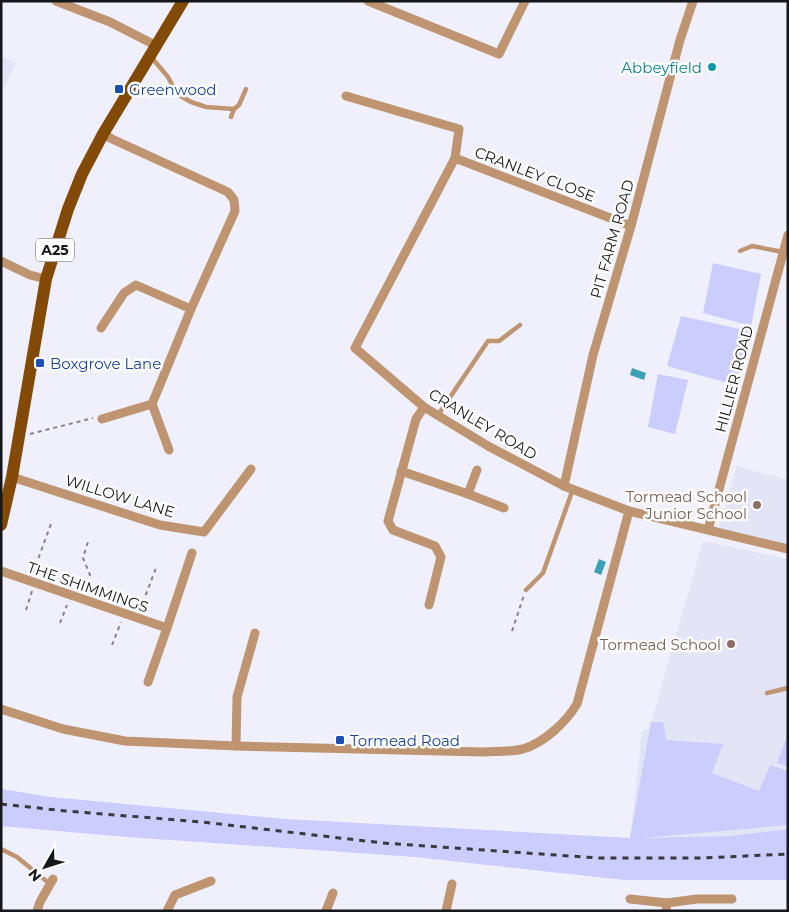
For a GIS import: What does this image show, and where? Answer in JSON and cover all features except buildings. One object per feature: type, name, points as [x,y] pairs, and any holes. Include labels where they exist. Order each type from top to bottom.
[{"type":"main road","name":"A25","points":[[1,526],[12,477],[46,279],[75,191],[103,134],[183,1]]},
{"type":"street","points":[[56,1],[110,22],[154,51]]},
{"type":"street","points":[[368,1],[499,54],[525,1]]},
{"type":"street","name":"PIT FARM ROAD","points":[[568,488],[593,355],[631,226],[680,40],[693,1]]},
{"type":"street","name":"CRANLEY CLOSE","points":[[346,96],[459,128],[455,158],[631,226]]},
{"type":"street","points":[[103,134],[228,192],[234,200],[235,211],[191,309],[152,404],[169,450]]},
{"type":"street","name":"CRANLEY ROAD","points":[[455,158],[355,348],[424,407],[488,446],[568,488],[628,511],[788,549]]},
{"type":"street","name":"HILLIER ROAD","points":[[708,530],[788,235]]},
{"type":"street","points":[[1,261],[30,275],[46,279]]},
{"type":"street","points":[[101,328],[124,292],[136,285],[191,309]]},
{"type":"street","points":[[102,419],[152,404]]},
{"type":"street","points":[[424,407],[416,419],[388,521],[393,530],[435,546],[441,557],[429,605]]},
{"type":"street","name":"WILLOW LANE","points":[[12,477],[160,526],[204,532],[250,469]]},
{"type":"street","points":[[468,494],[477,470]]},
{"type":"street","points":[[401,471],[504,508]]},
{"type":"street","points":[[1,709],[63,729],[125,741],[236,746],[483,752],[523,749],[547,736],[564,722],[578,704],[628,511]]},
{"type":"street","points":[[148,682],[192,553]]},
{"type":"street","name":"THE SHIMMINGS","points":[[1,572],[166,628]]},
{"type":"street","points":[[236,746],[238,697],[255,633]]},
{"type":"street","points":[[167,911],[175,895],[211,881]]},
{"type":"street","points":[[37,911],[52,882]]},
{"type":"street","points":[[446,911],[452,884]]},
{"type":"street","points":[[326,911],[333,893]]},
{"type":"street","points":[[630,899],[666,907],[697,899],[732,899]]},
{"type":"lane","points":[[154,51],[177,94],[191,102],[206,107],[234,109]]},
{"type":"lane","points":[[231,118],[246,89]]},
{"type":"lane","points":[[740,251],[752,246],[783,252]]},
{"type":"lane","points":[[438,415],[488,341],[500,341],[520,325]]},
{"type":"lane","points":[[526,590],[543,573],[568,488]]},
{"type":"lane","points":[[767,693],[788,688]]},
{"type":"lane","points":[[1,849],[17,857],[52,882]]},
{"type":"path","points":[[18,436],[98,417],[102,419]]},
{"type":"path","points":[[26,610],[32,582],[51,524]]},
{"type":"path","points":[[81,599],[90,575],[83,558],[88,542]]},
{"type":"path","points":[[137,618],[156,568]]},
{"type":"path","points":[[512,631],[526,590]]},
{"type":"path","points":[[60,623],[71,596]]},
{"type":"path","points":[[112,645],[124,614]]},
{"type":"shaded area","points":[[1,56],[16,63],[1,93]]},
{"type":"shaded area","points":[[713,263],[761,274],[751,326],[703,313]]},
{"type":"shaded area","points":[[681,316],[749,331],[735,385],[667,366]]},
{"type":"shaded area","points":[[632,368],[646,373],[644,380],[630,375]]},
{"type":"shaded area","points":[[658,374],[688,380],[675,434],[648,427]]},
{"type":"shaded area","name":"Tormead School Junior School","points":[[737,466],[788,480],[788,547],[718,530]]},
{"type":"shaded area","name":"Tormead School","points":[[703,541],[788,559],[788,829],[730,836],[630,838],[642,731],[649,729]]},
{"type":"shaded area","points":[[599,559],[606,562],[601,575],[594,572]]},
{"type":"shaded area","points":[[651,722],[663,722],[666,740],[723,744],[712,773],[759,791],[770,765],[788,771],[788,825],[642,838],[730,836],[788,829],[788,880],[624,880],[415,857],[127,837],[1,826],[1,789],[51,797],[286,819],[630,838]]},
{"type":"shaded area","points":[[788,734],[788,767],[777,763]]},
{"type":"railway","points":[[1,804],[202,822],[383,843],[599,858],[703,858],[788,854]]},
{"type":"place","name":"Abbeyfield","points":[[712,67]]},
{"type":"place","name":"Greenwood","points":[[119,89]]},
{"type":"place","name":"Boxgrove Lane","points":[[40,363]]},
{"type":"place","name":"Tormead School Junior School","points":[[757,505]]},
{"type":"place","name":"Tormead School","points":[[731,644]]},
{"type":"place","name":"Tormead Road","points":[[340,740]]}]
